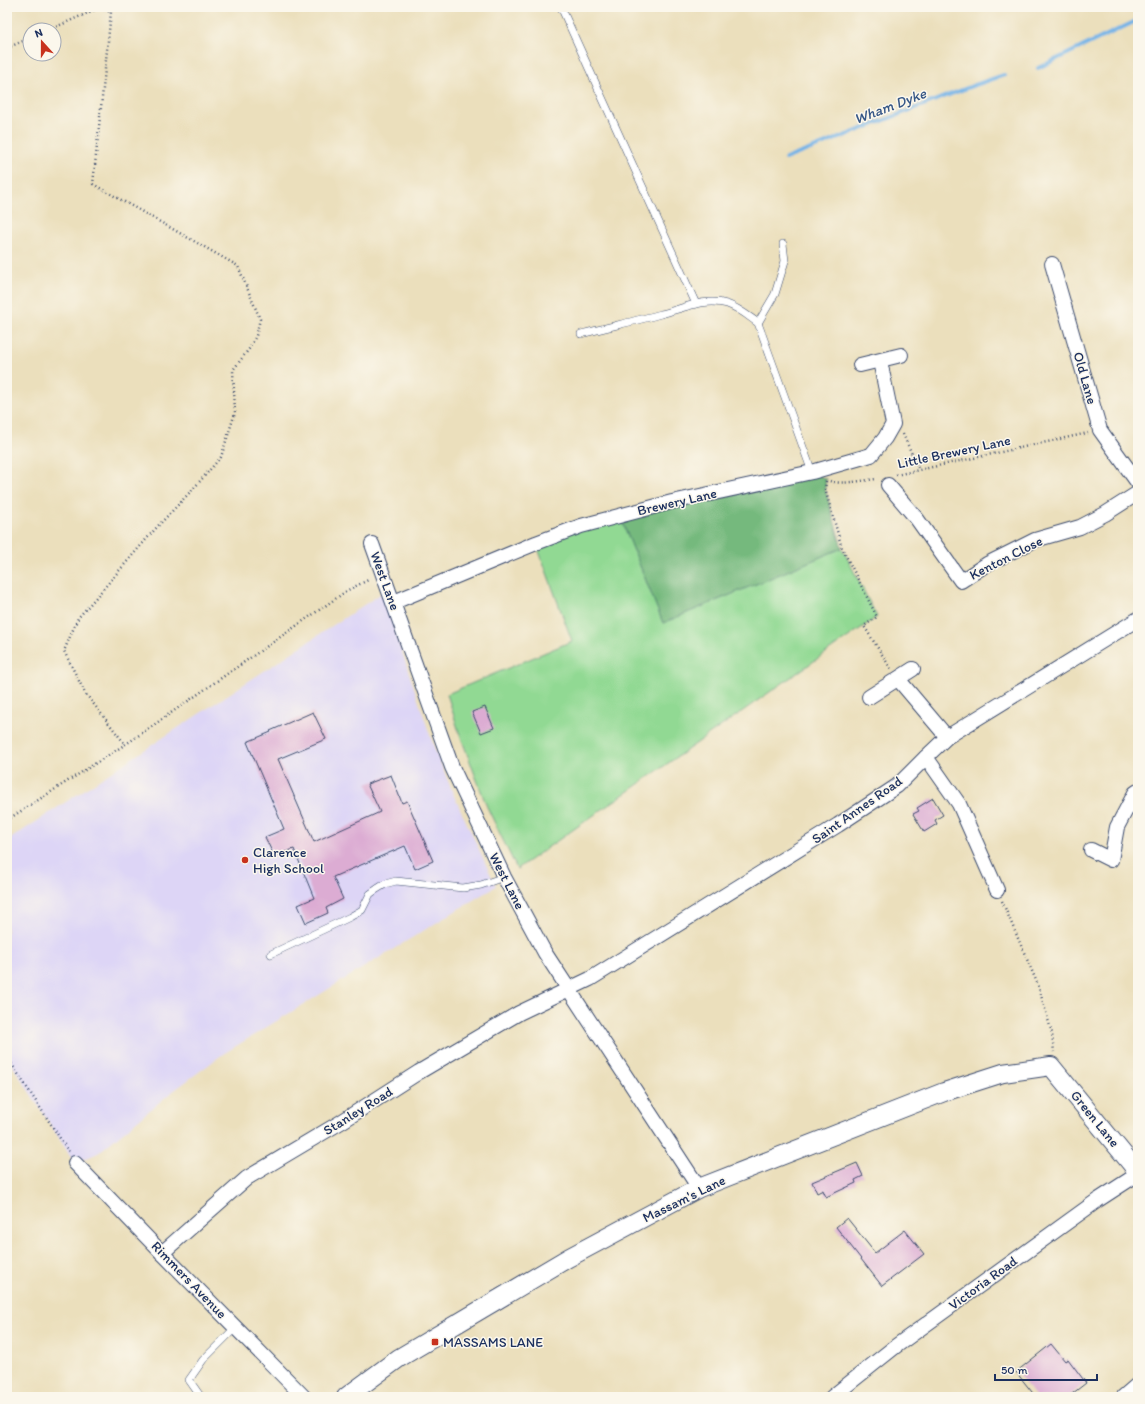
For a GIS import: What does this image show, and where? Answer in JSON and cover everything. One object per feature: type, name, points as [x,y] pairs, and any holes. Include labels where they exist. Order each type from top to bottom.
[{"type":"street","name":"Old Lane","points":[[1052,264],[1100,430],[1138,483]]},
{"type":"street","points":[[860,366],[901,355]]},
{"type":"street","points":[[880,361],[893,424]]},
{"type":"street","name":"Brewery Lane","points":[[394,602],[581,526],[672,502],[812,472],[871,456],[885,438],[893,424]]},
{"type":"street","name":"Kenton Close","points":[[886,480],[917,519],[961,581],[987,564],[1035,540],[1080,527],[1105,514],[1138,493]]},
{"type":"street","name":"West Lane","points":[[372,544],[452,767],[504,877],[546,953],[699,1188]]},
{"type":"street","name":"Saint Annes Road","points":[[568,988],[596,975],[838,825],[897,786],[947,737],[1138,619]]},
{"type":"street","points":[[869,698],[913,669]]},
{"type":"street","points":[[898,679],[947,737]]},
{"type":"street","points":[[926,756],[959,804],[997,890]]},
{"type":"street","points":[[1091,850],[1111,860],[1117,828],[1135,793],[1138,791]]},
{"type":"street","name":"Stanley Road","points":[[162,1254],[248,1178],[341,1122],[426,1068],[519,1013],[568,988]]},
{"type":"street","name":"Green Lane","points":[[1051,1066],[1138,1173]]},
{"type":"street","name":"Massam's Lane","points":[[346,1397],[399,1358],[568,1258],[699,1188],[944,1092],[1003,1073],[1051,1066]]},
{"type":"street","name":"Rimmers Avenue","points":[[75,1163],[162,1254],[304,1397]]},
{"type":"street","name":"Victoria Road","points":[[832,1397],[896,1346],[1098,1200],[1138,1173]]},
{"type":"street","points":[[1123,1397],[1138,1384]]},
{"type":"lane","points":[[561,7],[696,304]]},
{"type":"lane","points":[[758,323],[768,308],[777,289],[785,261],[783,244]]},
{"type":"lane","points":[[581,334],[707,302],[726,304],[743,312],[758,323],[812,472]]},
{"type":"lane","points":[[271,954],[362,910],[370,894],[385,884],[396,881],[463,888],[481,885],[504,877]]},
{"type":"lane","points":[[201,1397],[190,1380],[203,1360],[235,1328]]},
{"type":"path","points":[[62,24],[99,8],[111,12],[93,184],[238,266],[260,319],[256,336],[232,370],[235,413],[221,456],[78,618],[64,650],[86,693],[125,744]]},
{"type":"path","points":[[7,48],[22,41]]},
{"type":"path","points":[[893,424],[900,425],[919,470]]},
{"type":"path","name":"Little Brewery Lane","points":[[898,679],[864,626],[877,617],[842,548],[824,489],[826,479],[834,482],[886,480],[919,470],[1100,430]]},
{"type":"path","points":[[7,820],[125,744],[348,590],[382,574]]},
{"type":"path","points":[[997,890],[1038,985],[1052,1033],[1054,1048],[1051,1066]]},
{"type":"path","points":[[7,1057],[75,1163]]},
{"type":"shaded area","name":"Clarence High School","points":[[382,593],[435,750],[455,798],[496,886],[223,1054],[168,1095],[98,1153],[75,1163],[7,1057],[7,841]]},
{"type":"green space","points":[[812,472],[826,479],[825,489],[842,548],[663,623],[620,516]]},
{"type":"green space","points":[[620,516],[663,623],[842,548],[877,617],[517,869],[487,807],[459,732],[447,694],[572,641],[536,543]]},
{"type":"building","points":[[485,707],[494,728],[481,733],[472,712]]},
{"type":"building","points":[[313,712],[326,739],[278,759],[314,842],[380,812],[367,784],[391,775],[402,803],[407,801],[433,861],[415,869],[405,846],[333,877],[343,899],[326,908],[328,913],[306,923],[298,905],[314,898],[294,849],[274,856],[265,837],[284,829],[247,742]]},
{"type":"building","points":[[933,798],[943,815],[935,820],[937,824],[924,832],[913,814],[919,811],[917,808]]},
{"type":"building","points":[[857,1163],[863,1176],[855,1180],[856,1183],[826,1197],[823,1190],[817,1193],[812,1182]]},
{"type":"building","points":[[847,1218],[875,1253],[905,1230],[924,1254],[882,1286],[836,1227]]},
{"type":"building","points":[[1051,1344],[1065,1361],[1068,1359],[1086,1383],[1068,1397],[1036,1397],[1016,1372]]},
{"type":"waterway","name":"Wham Dyke","points":[[1038,68],[1138,20]]},
{"type":"waterway","name":"Wham Dyke","points":[[785,159],[1004,75]]},
{"type":"place","name":"Clarence High School","points":[[245,860]]},
{"type":"place","name":"MASSAMS LANE","points":[[435,1342]]}]
